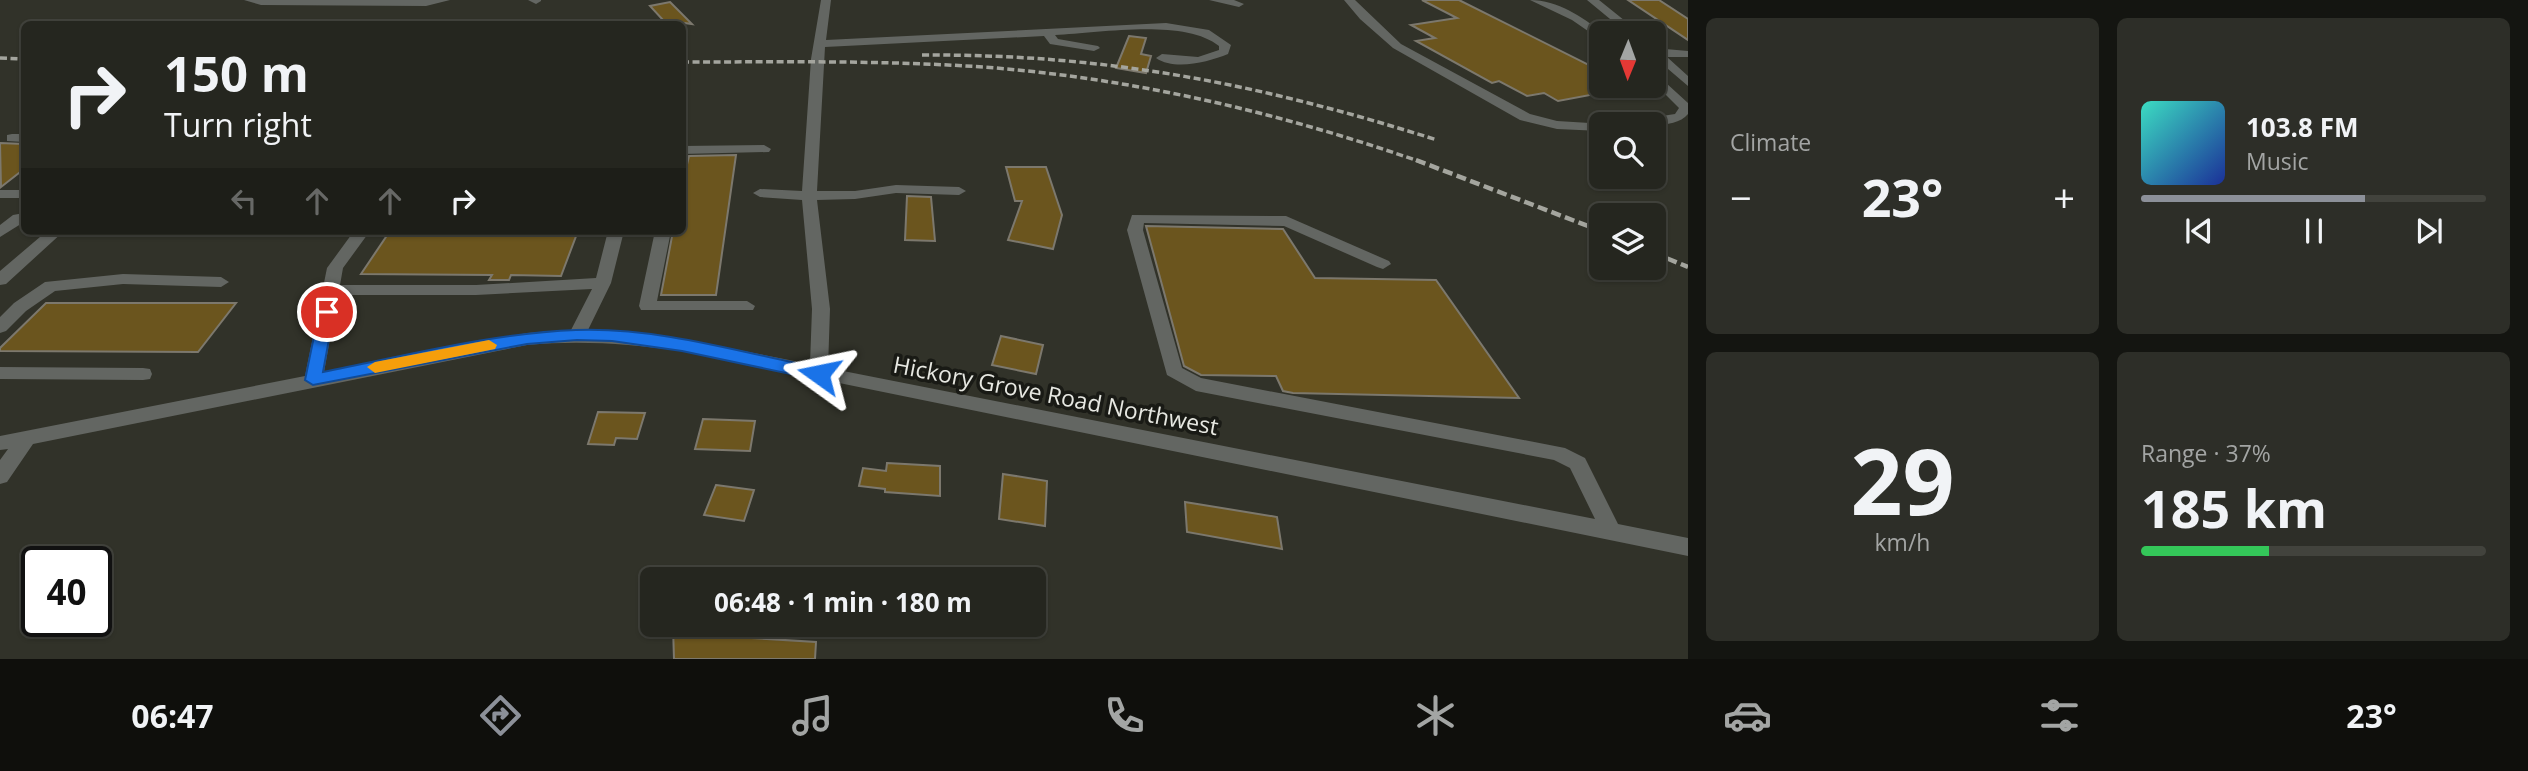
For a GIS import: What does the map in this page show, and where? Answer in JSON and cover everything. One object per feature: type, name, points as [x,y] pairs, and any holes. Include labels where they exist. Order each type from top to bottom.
[{"type":"street","points":[[249,0],[426,3],[445,0]]},
{"type":"street","points":[[819,374],[821,309],[809,196],[817,62],[826,0]]},
{"type":"street","points":[[1214,0],[1239,5]]},
{"type":"street","points":[[1349,0],[1397,46],[1525,117],[1557,125],[1589,126]]},
{"type":"street","points":[[1535,0],[1568,14],[1589,29]]},
{"type":"street","points":[[1592,0],[1618,21]]},
{"type":"street","points":[[820,44],[1183,27],[1208,32],[1225,45],[1224,52],[1199,61],[1163,58]]},
{"type":"street","points":[[1047,33],[1054,42],[1094,48]]},
{"type":"street","points":[[1666,53],[1688,54]]},
{"type":"street","points":[[1666,62],[1688,82]]},
{"type":"street","points":[[1666,88],[1686,108],[1679,117],[1666,119]]},
{"type":"street","points":[[686,150],[764,149]]},
{"type":"street","points":[[760,193],[809,196],[855,195],[896,189],[959,191]]},
{"type":"street","points":[[0,194],[21,194]]},
{"type":"street","points":[[0,232],[21,218]]},
{"type":"street","points":[[1383,264],[1286,221],[1137,218],[1135,230],[1174,371],[1196,384],[1558,453],[1577,463],[1611,531]]},
{"type":"street","points":[[0,280],[51,235]]},
{"type":"street","points":[[313,380],[335,268],[359,235]]},
{"type":"street","points":[[577,335],[603,283],[616,235]]},
{"type":"street","points":[[662,235],[647,306],[747,306]]},
{"type":"street","points":[[0,327],[20,307],[51,286],[122,279],[221,282]]},
{"type":"street","points":[[331,290],[476,290],[603,283]]},
{"type":"street","name":"Hickory Grove Road Northwest","points":[[0,443],[514,341],[577,335],[612,336],[682,345],[1688,547]]},
{"type":"street","points":[[0,373],[143,374]]},
{"type":"street","points":[[0,477],[26,438]]},
{"type":"building","points":[[1422,0],[1459,0],[1589,65],[1589,95],[1558,101],[1544,93],[1527,96],[1499,81],[1492,83],[1416,41],[1435,38],[1411,25],[1457,18]]},
{"type":"building","points":[[1628,0],[1659,0],[1688,19],[1688,40],[1666,25],[1666,21],[1660,21]]},
{"type":"building","points":[[670,2],[692,24],[686,21],[663,20],[650,6]]},
{"type":"building","points":[[1129,36],[1146,38],[1141,54],[1151,56],[1146,73],[1116,68]]},
{"type":"building","points":[[0,143],[21,144],[21,171],[1,187]]},
{"type":"building","points":[[736,155],[716,295],[661,295],[672,235],[686,235],[686,169],[689,156]]},
{"type":"building","points":[[1006,167],[1046,167],[1062,215],[1053,249],[1008,240],[1022,201],[1015,201]]},
{"type":"building","points":[[907,196],[931,197],[935,241],[905,240]]},
{"type":"building","points":[[1146,226],[1283,229],[1315,278],[1436,280],[1519,398],[1293,393],[1283,391],[1276,376],[1201,375],[1184,366]]},
{"type":"building","points":[[387,235],[576,235],[561,276],[511,275],[509,280],[489,280],[492,275],[361,274]]},
{"type":"building","points":[[46,303],[236,303],[198,352],[0,351]]},
{"type":"building","points":[[1001,336],[1043,345],[1036,374],[992,365]]},
{"type":"building","points":[[598,412],[645,413],[637,439],[616,438],[614,445],[588,444]]},
{"type":"building","points":[[703,419],[755,421],[750,451],[695,449]]},
{"type":"building","points":[[887,463],[940,466],[940,496],[885,492],[885,489],[859,486],[863,468],[886,471]]},
{"type":"building","points":[[1003,474],[1047,481],[1045,526],[999,519]]},
{"type":"building","points":[[716,485],[754,490],[744,521],[704,515]]},
{"type":"building","points":[[1185,502],[1277,517],[1282,549],[1187,532]]},
{"type":"building","points":[[673,637],[736,637],[816,642],[815,659],[674,659]]},
{"type":"railway","points":[[922,55],[1056,60],[1183,76],[1308,103],[1437,140]]},
{"type":"railway","points":[[0,58],[21,59]]},
{"type":"railway","points":[[686,62],[917,64],[996,68],[1104,81],[1264,114],[1421,162]]},
{"type":"railway","points":[[1416,160],[1589,226]]},
{"type":"railway","points":[[1666,258],[1688,267]]},
{"type":"slow traffic","points":[[375,367],[489,345]]},
{"type":"route","points":[[327,312],[313,380],[527,339],[577,335],[612,336],[682,345],[819,374]]}]
